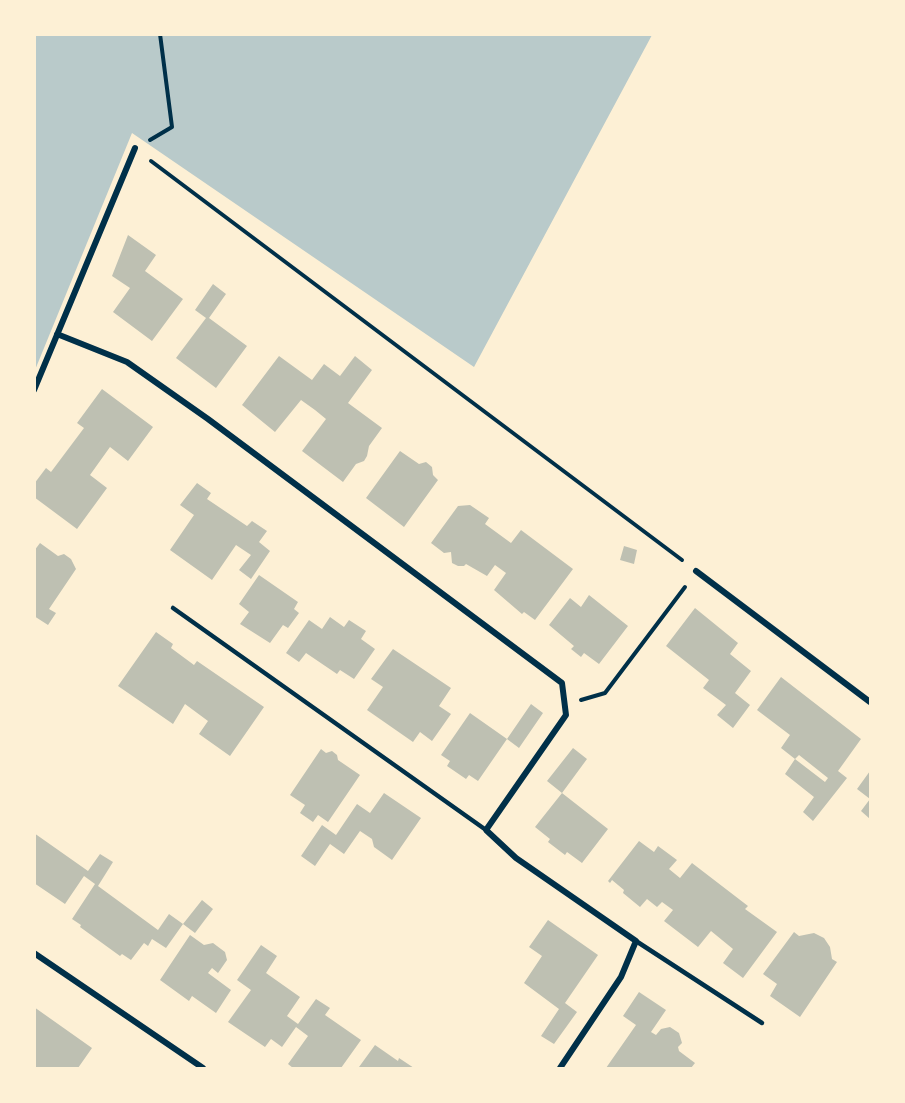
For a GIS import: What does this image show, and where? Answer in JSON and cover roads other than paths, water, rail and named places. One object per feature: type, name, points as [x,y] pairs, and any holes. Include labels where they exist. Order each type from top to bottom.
[{"type":"street","points":[[34,390],[135,148]]},
{"type":"street","points":[[57,334],[127,362],[208,419],[562,683],[566,715],[486,830],[516,858],[636,941],[621,977],[560,1068]]},
{"type":"street","points":[[696,571],[870,702]]},
{"type":"street","points":[[34,953],[203,1068]]},
{"type":"lane","points":[[173,608],[486,830]]},
{"type":"lane","points":[[636,941],[762,1023]]}]
